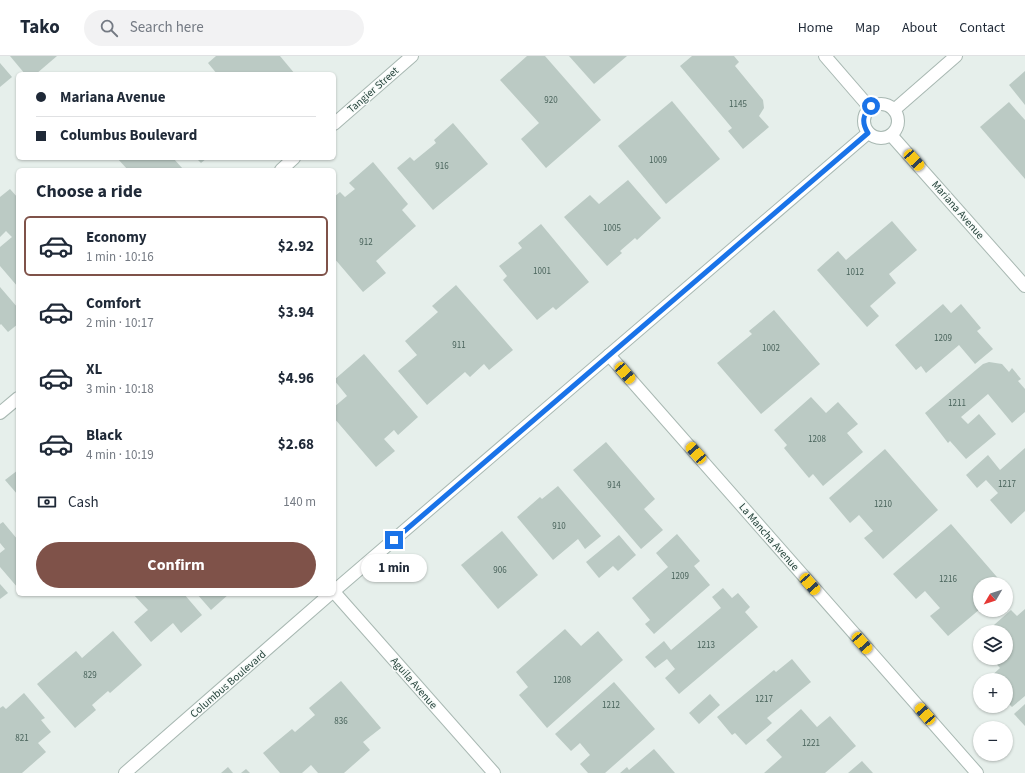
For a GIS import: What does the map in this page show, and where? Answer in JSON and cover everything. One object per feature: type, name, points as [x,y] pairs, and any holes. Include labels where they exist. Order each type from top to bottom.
[{"type":"street","name":"Tangier Street","points":[[336,122],[412,56]]},
{"type":"street","points":[[825,56],[870,108]]},
{"type":"street","points":[[894,110],[956,56]]},
{"type":"street","points":[[883,104],[888,105],[894,110],[897,114],[898,124],[893,134],[889,137],[877,138],[868,133],[864,122],[867,111],[871,106],[883,104]]},
{"type":"street","points":[[336,590],[868,133]]},
{"type":"street","name":"Mariana Avenue","points":[[891,135],[1025,286]]},
{"type":"street","points":[[283,168],[292,160]]},
{"type":"street","name":"La Mancha Avenue","points":[[609,355],[977,773]]},
{"type":"street","points":[[0,413],[16,400]]},
{"type":"street","name":"Aguila Avenue","points":[[336,594],[494,773]]},
{"type":"street","name":"Columbus Boulevard","points":[[125,773],[328,596]]},
{"type":"building","points":[[10,56],[57,56],[38,72],[23,72]]},
{"type":"building","points":[[216,56],[280,56],[293,72],[215,72],[208,63]]},
{"type":"building","points":[[527,56],[545,56],[601,120],[546,168],[521,139],[539,123],[500,80]]},
{"type":"building","points":[[569,56],[627,56],[594,84]]},
{"type":"building","points":[[692,56],[734,56],[739,62],[735,66],[763,100],[764,108],[759,116],[769,127],[743,149],[728,131],[732,128],[680,66]]},
{"type":"building","points":[[0,63],[12,77],[0,87]]},
{"type":"building","points":[[1025,71],[1025,105],[1009,85]]},
{"type":"building","points":[[672,101],[720,159],[666,204],[618,146]]},
{"type":"building","points":[[1009,102],[1025,120],[1025,179],[980,127]]},
{"type":"building","points":[[453,123],[488,164],[433,210],[397,168],[410,157],[414,161],[436,143],[434,140]]},
{"type":"building","points":[[119,160],[175,160],[182,168],[126,168]]},
{"type":"building","points":[[373,162],[408,204],[402,210],[416,226],[376,261],[386,273],[363,292],[336,260],[336,195],[340,192],[345,197],[355,189],[349,183]]},
{"type":"building","points":[[628,180],[661,218],[637,240],[635,238],[620,251],[622,253],[607,266],[564,217],[590,195],[599,204]]},
{"type":"building","points":[[10,189],[16,196],[16,285],[0,266],[0,247],[12,237],[6,231],[0,237],[0,197]]},
{"type":"building","points":[[892,221],[917,250],[889,274],[896,283],[870,306],[879,316],[867,327],[817,270],[838,251],[846,260]]},
{"type":"building","points":[[541,224],[589,282],[556,310],[553,307],[537,320],[503,280],[507,276],[499,266],[522,248],[518,243]]},
{"type":"building","points":[[456,285],[513,350],[489,370],[484,364],[470,377],[465,372],[427,405],[398,371],[417,355],[405,341],[438,312],[432,306]]},
{"type":"building","points":[[0,287],[16,306],[16,326],[8,332],[1,324],[0,325]]},
{"type":"building","points":[[943,304],[951,313],[961,304],[981,328],[977,331],[993,349],[975,364],[959,345],[926,373],[921,366],[916,370],[895,345]]},
{"type":"building","points":[[774,310],[820,364],[761,414],[717,363],[752,334],[749,331]]},
{"type":"building","points":[[364,354],[418,417],[398,435],[394,430],[384,439],[395,451],[376,467],[336,420],[336,405],[347,396],[336,382],[336,378]]},
{"type":"building","points":[[989,362],[1002,364],[1009,372],[1012,368],[1021,379],[1018,381],[1025,389],[1025,412],[1012,423],[988,394],[961,417],[968,424],[979,414],[996,434],[966,459],[950,441],[948,443],[925,413],[983,364]]},
{"type":"building","points":[[811,397],[826,413],[838,402],[858,424],[847,433],[863,452],[823,486],[813,474],[809,478],[784,448],[787,445],[774,430]]},
{"type":"building","points":[[606,442],[655,499],[644,509],[663,530],[641,549],[573,470]]},
{"type":"building","points":[[1025,448],[1025,511],[1011,524],[990,500],[998,493],[986,480],[977,488],[966,475],[988,455],[1000,470]]},
{"type":"building","points":[[885,449],[938,510],[883,559],[864,538],[873,531],[859,515],[850,523],[829,498]]},
{"type":"building","points":[[16,472],[16,493],[5,480]]},
{"type":"building","points":[[558,486],[601,536],[585,549],[578,539],[553,560],[517,517],[540,497],[542,499]]},
{"type":"building","points":[[3,522],[16,538],[16,586],[0,567],[0,553],[5,549],[0,543],[0,524]]},
{"type":"building","points":[[951,524],[997,577],[973,577],[973,615],[948,636],[930,616],[940,608],[925,591],[916,599],[893,574]]},
{"type":"building","points":[[502,531],[538,575],[498,609],[461,565]]},
{"type":"building","points":[[677,534],[700,561],[694,566],[710,585],[654,634],[645,624],[650,620],[632,598],[668,567],[656,553]]},
{"type":"building","points":[[619,535],[636,555],[618,571],[613,566],[599,578],[586,562]]},
{"type":"building","points":[[0,584],[8,593],[0,599]]},
{"type":"building","points":[[723,588],[732,598],[738,593],[750,607],[745,612],[758,627],[679,694],[665,678],[675,669],[667,659],[655,668],[645,657],[664,641],[671,650],[721,608],[712,597]]},
{"type":"building","points":[[135,596],[186,596],[202,615],[181,633],[173,623],[151,642],[134,622],[148,610]]},
{"type":"building","points":[[199,596],[227,596],[211,610]]},
{"type":"building","points":[[1025,609],[1025,696],[1013,706],[1013,673],[995,673],[1000,668],[997,665],[1013,665],[1013,625],[994,625],[1003,617],[1013,617],[1013,612],[1017,616]]},
{"type":"building","points":[[565,629],[581,646],[598,631],[623,660],[547,728],[519,695],[528,687],[516,672]]},
{"type":"building","points":[[113,631],[142,665],[110,693],[108,691],[92,705],[96,710],[75,728],[37,684],[76,651],[82,658]]},
{"type":"building","points":[[792,659],[811,682],[767,718],[772,723],[746,745],[735,733],[732,735],[717,717],[774,670],[776,672]]},
{"type":"building","points":[[341,681],[381,728],[363,742],[370,750],[344,773],[318,773],[311,765],[302,773],[280,773],[263,753],[292,729],[295,732],[315,715],[309,708]]},
{"type":"building","points":[[614,682],[655,729],[605,773],[588,773],[580,764],[590,755],[580,743],[571,751],[555,734]]},
{"type":"building","points":[[24,693],[45,718],[41,720],[51,732],[38,743],[46,752],[22,773],[0,773],[0,708],[3,706],[6,709]]},
{"type":"building","points":[[710,694],[720,705],[699,724],[689,713]]},
{"type":"building","points":[[1025,704],[1025,726],[1014,714]]},
{"type":"building","points":[[801,709],[817,727],[830,716],[856,746],[825,773],[764,773],[782,757],[766,740]]},
{"type":"building","points":[[654,749],[675,773],[620,773],[627,767],[629,770]]},
{"type":"building","points":[[862,761],[873,773],[848,773]]},
{"type":"building","points":[[228,767],[233,773],[221,773]]},
{"type":"building","points":[[246,769],[250,773],[241,773]]},
{"type":"route","points":[[394,540],[868,133],[865,128],[864,116],[871,106]]}]
